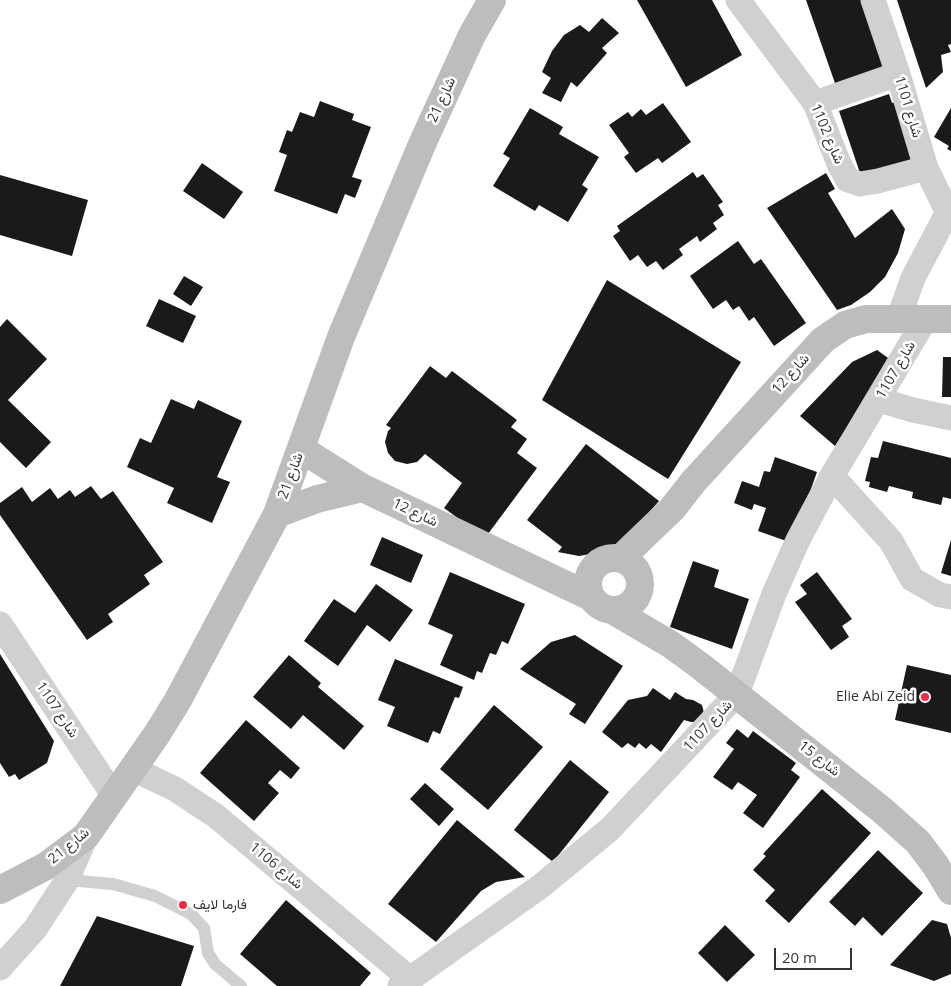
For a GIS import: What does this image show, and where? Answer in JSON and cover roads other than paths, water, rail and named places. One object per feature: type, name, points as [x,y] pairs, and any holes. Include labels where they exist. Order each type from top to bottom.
[{"type":"street","name":"شارع 21","points":[[0,890],[46,866],[86,836],[134,769],[178,700],[277,514],[341,337],[423,142],[472,35],[492,0]]},
{"type":"street","name":"شارع 1102","points":[[738,0],[815,103],[839,164],[848,180],[860,184],[926,168]]},
{"type":"street","name":"شارع 1101","points":[[873,0],[898,74],[926,168],[949,208]]},
{"type":"street","points":[[815,103],[898,74]]},
{"type":"street","name":"شارع 1107","points":[[898,320],[913,278],[949,208]]},
{"type":"street","name":"شارع 12","points":[[633,576],[646,559],[672,509],[694,481],[822,340],[845,325],[866,319],[939,319]]},
{"type":"street","name":"شارع 1107","points":[[405,982],[541,886],[610,829],[737,694],[774,594],[794,549],[832,476],[878,400],[939,319]]},
{"type":"street","points":[[878,400],[951,418]]},
{"type":"street","name":"شارع 12","points":[[301,449],[363,488],[602,603]]},
{"type":"street","points":[[832,476],[891,541],[912,579],[940,595],[951,597]]},
{"type":"street","points":[[277,514],[317,499],[363,488]]},
{"type":"street","points":[[613,557],[633,576],[634,600],[628,606],[620,609],[602,603],[588,582],[589,574],[598,562],[613,557]]},
{"type":"street","name":"شارع 12","points":[[521,564],[534,563],[593,568]]},
{"type":"street","name":"شارع 15","points":[[633,576],[670,644]]},
{"type":"street","name":"شارع 15","points":[[602,603],[670,644],[840,774],[918,842],[951,890]]},
{"type":"street","name":"شارع 1107","points":[[0,624],[114,796]]},
{"type":"street","name":"شارع 1106","points":[[134,769],[175,790],[216,816],[405,982]]},
{"type":"street","points":[[0,968],[35,929],[67,880],[86,836]]},
{"type":"lane","points":[[67,880],[113,884],[155,896],[192,914],[204,928],[208,953],[215,964],[241,986]]},
{"type":"place","name":"Elie Abi Zeid","points":[[925,697]]},
{"type":"place","name":"فارما لايف","points":[[183,905]]}]
